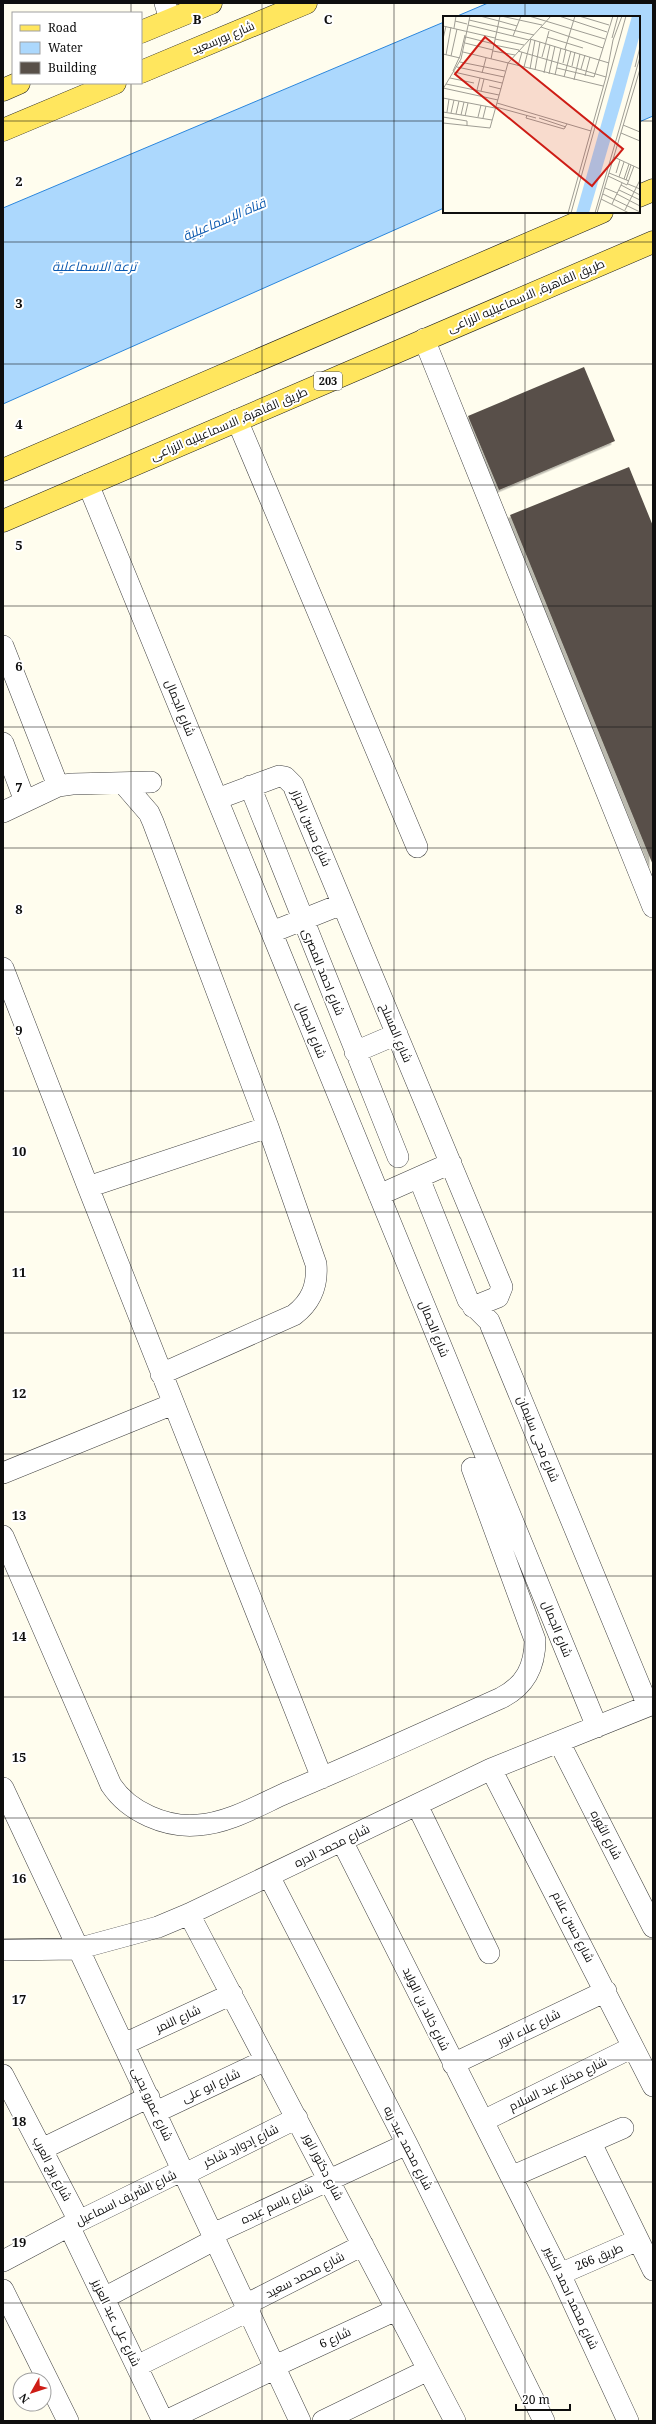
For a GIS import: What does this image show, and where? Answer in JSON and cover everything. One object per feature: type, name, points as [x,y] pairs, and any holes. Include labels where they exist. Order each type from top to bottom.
[{"type":"main road","points":[[142,31],[167,11],[211,3]]},
{"type":"main road","name":"شارع بورسعيد","points":[[142,72],[306,3]]},
{"type":"main road","points":[[3,90],[17,84]]},
{"type":"main road","points":[[3,130],[113,84]]},
{"type":"main road","points":[[640,196],[653,190]]},
{"type":"main road","points":[[3,470],[600,213]]},
{"type":"main road","name":"طريق القاهرة, الاسماعيليه الزراعى","points":[[3,521],[653,242]]},
{"type":"street","points":[[424,339],[653,907]]},
{"type":"street","points":[[237,420],[417,847]]},
{"type":"street","name":"شارع الجمال","points":[[88,484],[597,1727]]},
{"type":"street","points":[[3,646],[58,786]]},
{"type":"street","points":[[3,743],[25,801]]},
{"type":"street","name":"شارع حسين الجزار","points":[[217,798],[279,776],[290,780],[342,904]]},
{"type":"street","points":[[3,812],[58,786],[72,784],[151,782]]},
{"type":"street","points":[[123,783],[149,813],[153,822],[268,1127],[316,1264],[316,1279],[313,1293],[305,1305],[294,1315],[162,1374]]},
{"type":"street","name":"شارع احمد المصرى","points":[[250,786],[328,985],[398,1157]]},
{"type":"street","points":[[272,932],[342,904]]},
{"type":"street","name":"شارع المسلح","points":[[342,904],[502,1287],[498,1296],[473,1307]]},
{"type":"street","points":[[3,968],[173,1404],[322,1778]]},
{"type":"street","points":[[298,996],[328,985]]},
{"type":"street","points":[[355,1052],[396,1034]]},
{"type":"street","points":[[88,1187],[268,1127]]},
{"type":"street","points":[[379,1195],[451,1163]]},
{"type":"street","name":"شارع محى سليمان","points":[[419,1178],[465,1293],[473,1307],[490,1320],[650,1705]]},
{"type":"street","points":[[3,1473],[173,1404]]},
{"type":"street","points":[[3,1536],[111,1786],[130,1806],[138,1811],[183,1825],[210,1824],[322,1778],[501,1698],[518,1688],[530,1671],[534,1661],[535,1640],[472,1468]]},
{"type":"street","name":"شارع محمد الدره","points":[[3,1950],[77,1949],[158,1927],[270,1876],[492,1769],[650,1705]]},
{"type":"street","name":"شارع الثوره","points":[[559,1742],[645,1893],[653,1927]]},
{"type":"street","name":"شارع حسن علام","points":[[492,1769],[653,2086]]},
{"type":"street","name":"شارع عمرو يحيى","points":[[3,1788],[10,1822],[77,1949],[124,2044],[300,2421]]},
{"type":"street","points":[[417,1805],[489,1953]]},
{"type":"street","name":"شارع خالد بن الوليد","points":[[342,1841],[511,2177]]},
{"type":"street","name":"شارع محمد عبد ربه","points":[[270,1876],[407,2144],[544,2421]]},
{"type":"street","name":"شارع دكتور انور","points":[[189,1914],[455,2421]]},
{"type":"street","name":"شارع علاء انور","points":[[453,2064],[606,1991]]},
{"type":"street","name":"شارع النمر","points":[[124,2044],[232,1994]]},
{"type":"street","name":"شارع مختار عبد السلام","points":[[483,2121],[633,2047]]},
{"type":"street","name":"شارع ابو على","points":[[42,2149],[152,2104],[266,2060]]},
{"type":"street","name":"شارع برج العرب","points":[[3,2075],[42,2149],[74,2223]]},
{"type":"street","name":"شارع إدوارد شاكر","points":[[184,2172],[297,2118]]},
{"type":"street","points":[[511,2177],[623,2128]]},
{"type":"street","points":[[591,2143],[653,2270]]},
{"type":"street","name":"شارع باسم عبده","points":[[104,2298],[214,2236],[407,2144]]},
{"type":"street","name":"شارع الشريف اسماعيل","points":[[4,2258],[74,2223],[184,2172]]},
{"type":"street","name":"شارع محمد احمد الكبير","points":[[511,2177],[560,2274],[628,2421]]},
{"type":"street","name":"شارع على عبد العزيز","points":[[74,2223],[104,2298],[164,2421]]},
{"type":"street","name":"طريق 266","points":[[560,2274],[638,2240]]},
{"type":"street","name":"شارع محمد سعيد","points":[[137,2366],[363,2246]]},
{"type":"street","points":[[3,2290],[68,2421]]},
{"type":"street","name":"شارع 6","points":[[164,2421],[396,2310]]},
{"type":"street","points":[[323,2421],[428,2370]]},
{"type":"water","points":[[488,3],[653,3],[653,116],[640,122],[640,16],[457,16]]},
{"type":"water","name":"ترعة الاسماعلية","points":[[443,22],[443,208],[3,404],[3,208]]},
{"type":"building","points":[[584,367],[615,441],[499,490],[468,416]]},
{"type":"building","points":[[629,467],[653,526],[653,865],[510,515]]},
{"type":"water label","name":"قناة الإسماعيلية","points":[[224,219]]}]
